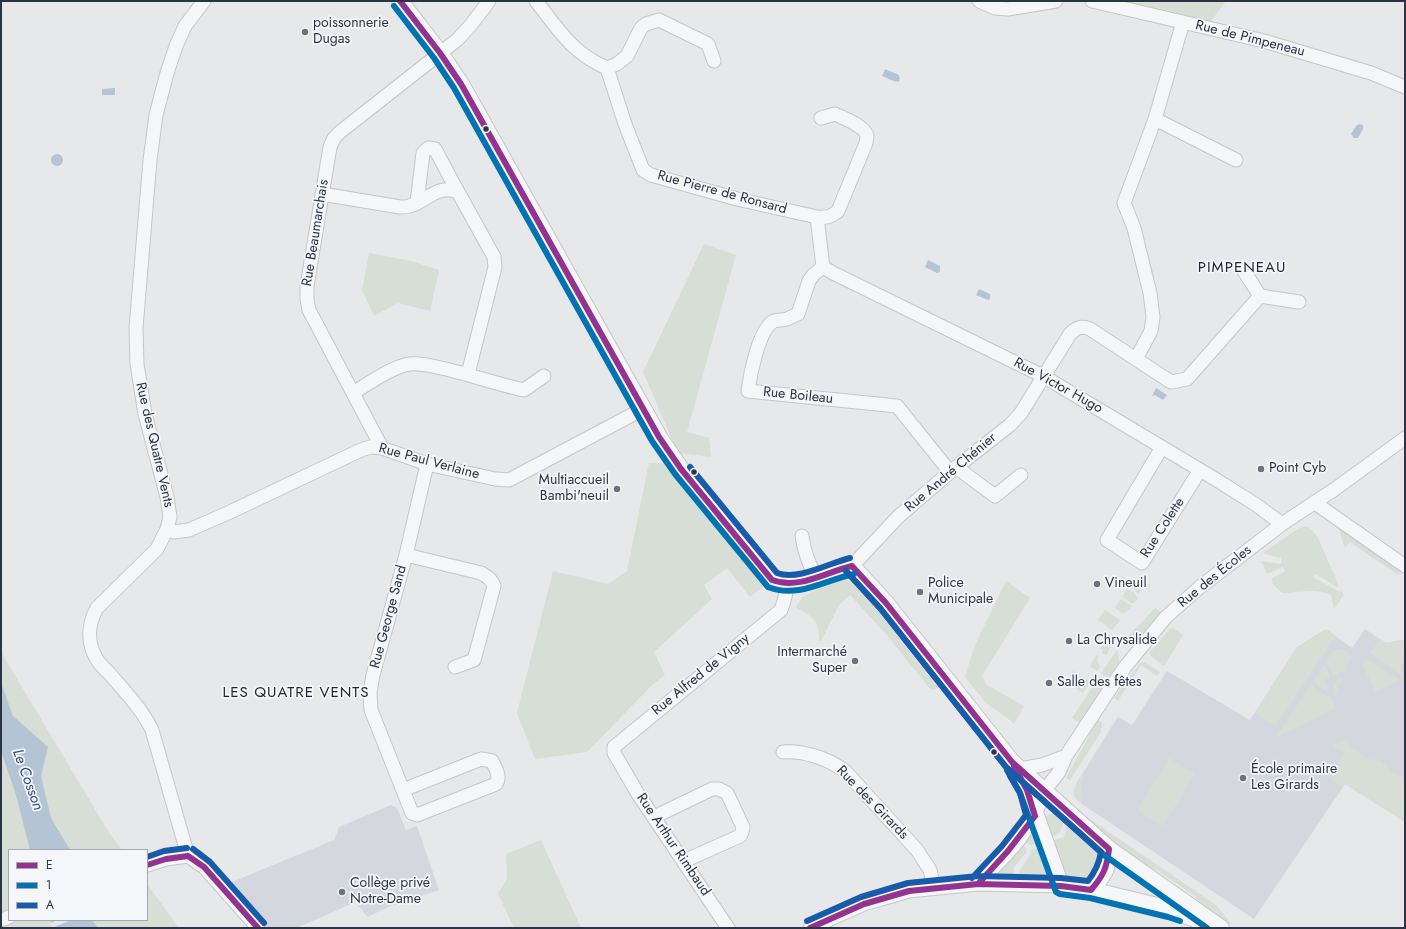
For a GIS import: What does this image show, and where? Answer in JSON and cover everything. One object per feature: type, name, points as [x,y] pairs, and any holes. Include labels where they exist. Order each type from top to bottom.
[{"type":"street","name":"Rue des Quatre Vents","points":[[188,856],[152,730],[148,721],[131,698],[96,658],[89,634],[91,618],[97,608],[106,597],[157,549],[168,529],[170,517],[167,496],[145,414],[137,364],[136,328],[150,160],[156,115],[176,46],[185,26],[200,6],[212,1]]},
{"type":"street","points":[[400,1],[440,53],[461,84],[659,437],[681,469],[772,580],[778,584],[796,584],[841,568],[852,566],[886,603],[1016,765],[1108,849],[1219,928]]},
{"type":"street","points":[[440,53],[470,26],[489,1]]},
{"type":"street","points":[[536,1],[566,40],[587,58],[607,68],[616,64],[627,56],[641,28],[646,24],[658,20],[708,44],[714,61]]},
{"type":"street","points":[[979,1],[995,8],[1008,9],[1056,1]]},
{"type":"street","name":"Rue de Pimpeneau","points":[[1092,1],[1264,41],[1371,73],[1405,87]]},
{"type":"street","points":[[1182,22],[1155,119],[1124,203],[1134,228],[1150,293],[1153,317],[1152,331],[1136,359],[1171,382],[1187,379],[1260,296]]},
{"type":"street","name":"Rue Beaumarchais","points":[[382,448],[309,310],[307,286],[330,147],[334,138],[440,53]]},
{"type":"street","name":"Rue Pierre de Ronsard","points":[[607,68],[643,170],[651,174],[737,199],[817,217]]},
{"type":"street","points":[[821,118],[835,114],[858,126],[867,136],[866,143],[838,211],[826,218],[817,217],[823,267]]},
{"type":"street","points":[[1155,119],[1236,160]]},
{"type":"street","points":[[417,202],[423,153],[428,148],[435,149],[494,257],[495,267],[468,374]]},
{"type":"street","points":[[322,194],[400,207],[410,206],[442,189],[450,188],[458,192]]},
{"type":"street","name":"Rue Victor Hugo","points":[[823,267],[1043,376],[1255,504],[1282,524]]},
{"type":"street","name":"Rue Boileau","points":[[823,267],[813,275],[809,281],[798,314],[787,319],[774,321],[767,326],[763,333],[750,375],[748,391],[897,406],[953,469]]},
{"type":"street","points":[[1244,271],[1260,296],[1298,302]]},
{"type":"street","name":"Rue André Chénier","points":[[852,566],[898,517],[953,469],[1010,424],[1021,413],[1043,376],[1075,328],[1084,327],[1090,329],[1136,359]]},
{"type":"street","points":[[353,393],[396,368],[410,364],[422,364],[468,374],[502,385],[524,390],[544,376]]},
{"type":"street","name":"Rue Paul Verlaine","points":[[168,529],[174,532],[189,530],[370,447],[382,448],[427,464],[495,479],[509,480],[643,409]]},
{"type":"street","name":"Rue des Écoles","points":[[978,884],[1019,840],[1035,816],[1044,791],[1059,772],[1066,756],[1125,667],[1166,617],[1200,587],[1282,524],[1405,438]]},
{"type":"street","name":"Rue Colette","points":[[1162,447],[1107,540],[1142,563],[1200,470]]},
{"type":"street","name":"Rue George Sand","points":[[403,790],[481,759],[492,761],[499,775],[499,781],[496,784],[417,815],[412,813],[371,710],[370,692],[406,555],[427,464]]},
{"type":"street","points":[[953,469],[995,496],[1021,475]]},
{"type":"street","points":[[1315,502],[1405,566]]},
{"type":"street","points":[[802,536],[806,557],[816,577]]},
{"type":"street","points":[[406,555],[481,574],[489,577],[492,581],[494,586],[474,660],[455,667]]},
{"type":"street","name":"Rue Alfred de Vigny","points":[[619,762],[614,753],[614,747],[780,610],[788,584]]},
{"type":"street","name":"Rue des Girards","points":[[783,752],[792,751],[825,759],[836,764],[845,771],[917,850],[930,870],[934,888]]},
{"type":"street","points":[[1016,765],[1042,765],[1066,756]]},
{"type":"street","name":"Rue Arthur Rimbaud","points":[[619,762],[638,794],[728,928]]},
{"type":"street","points":[[1016,765],[1027,790],[1061,886]]},
{"type":"street","name":"Rue des Écoles","points":[[1059,772],[1058,789],[1061,806]]},
{"type":"street","points":[[654,817],[712,789],[719,789],[726,794],[743,827],[740,836],[684,862]]},
{"type":"street","points":[[1035,816],[1061,806]]},
{"type":"street","points":[[1091,890],[1107,868],[1108,849]]},
{"type":"street","points":[[148,865],[166,859],[188,856],[209,873],[258,928]]},
{"type":"street","points":[[810,928],[864,904],[909,891],[978,884],[1061,886],[1091,890],[1170,909],[1219,928]]},
{"type":"shaded area","points":[[1118,1],[1226,1],[1211,21]]},
{"type":"shaded area","points":[[704,244],[736,255],[687,432],[709,438],[711,457],[678,453],[643,372]]},
{"type":"shaded area","points":[[369,253],[411,261],[439,270],[430,311],[398,303],[374,316],[362,290]]},
{"type":"shaded area","points":[[649,463],[665,463],[764,586],[750,597],[727,568],[704,585],[712,599],[654,652],[665,675],[652,685],[587,752],[535,759],[517,713],[553,571],[608,584],[627,571]]},
{"type":"shaded area","points":[[1305,526],[1309,527],[1317,536],[1339,586],[1337,587],[1315,574],[1313,577],[1340,592],[1342,591],[1344,595],[1334,609],[1331,595],[1327,593],[1314,591],[1282,593],[1274,584],[1272,578],[1285,571],[1283,567],[1267,574],[1261,561],[1281,564],[1282,556],[1279,558],[1263,553],[1296,530]]},
{"type":"shaded area","points":[[1338,527],[1401,570],[1398,575],[1350,542],[1345,548]]},
{"type":"shaded area","points":[[1122,576],[1134,583],[1137,578],[1150,585],[1149,588],[1145,585],[1138,594],[1135,590],[1119,580]]},
{"type":"shaded area","points":[[843,579],[853,582],[862,590],[938,688],[931,690],[886,634],[850,595],[839,605],[821,641],[819,641],[818,628],[814,620],[796,607],[803,596]]},
{"type":"shaded area","points":[[1006,581],[1030,598],[982,676],[987,685],[1024,706],[1014,724],[986,703],[965,677],[975,645]]},
{"type":"shaded area","points":[[1127,589],[1134,592],[1138,598],[1133,604],[1122,597]]},
{"type":"shaded area","points":[[1121,599],[1132,606],[1124,614],[1115,608]]},
{"type":"shaded area","points":[[1155,608],[1163,614],[1135,644],[1127,638]]},
{"type":"shaded area","points":[[1105,610],[1120,620],[1112,630],[1098,620]]},
{"type":"shaded area","points":[[1173,628],[1183,635],[1164,666],[1149,653],[1170,629]]},
{"type":"shaded area","name":"École primaire Les Girards","points":[[1326,629],[1352,648],[1365,629],[1386,643],[1402,640],[1405,642],[1405,822],[1345,784],[1254,919],[1082,804],[1081,788],[1083,773],[1107,734],[1118,717],[1132,725],[1167,671],[1250,720],[1297,647]]},
{"type":"shaded area","points":[[1326,629],[1336,636],[1276,726],[1255,713],[1297,647]]},
{"type":"shaded area","points":[[1104,637],[1113,643],[1106,655],[1102,653],[1103,650],[1100,649],[1103,644],[1101,643]]},
{"type":"shaded area","points":[[1380,639],[1386,643],[1402,640],[1405,642],[1405,662],[1401,669],[1403,677],[1370,653]]},
{"type":"shaded area","points":[[1341,648],[1353,656],[1345,667],[1348,669],[1333,676],[1329,666],[1325,663],[1334,650]]},
{"type":"shaded area","points":[[1117,650],[1120,663],[1109,679],[1101,673]]},
{"type":"shaded area","points":[[1,652],[108,831],[121,849],[8,849],[8,921],[148,921],[148,885],[179,928],[5,928],[1,913]]},
{"type":"shaded area","points":[[1096,655],[1099,657],[1097,660],[1100,667],[1097,671],[1090,666]]},
{"type":"shaded area","points":[[1366,658],[1400,680],[1375,692],[1362,663]]},
{"type":"shaded area","points":[[1144,662],[1160,672],[1157,676],[1141,665],[1118,701],[1114,698],[1140,663]]},
{"type":"shaded area","points":[[1324,665],[1330,677],[1324,680],[1329,693],[1319,687],[1314,680]]},
{"type":"shaded area","points":[[1073,671],[1090,682],[1083,693],[1075,688],[1081,678],[1071,673]]},
{"type":"shaded area","points":[[1339,678],[1342,680],[1336,695],[1332,696],[1334,686]]},
{"type":"shaded area","points":[[1097,680],[1104,685],[1080,723],[1072,718]]},
{"type":"shaded area","points":[[1312,683],[1320,692],[1331,697],[1335,709],[1276,737]]},
{"type":"shaded area","points":[[1098,720],[1102,722],[1101,732],[1070,780],[1066,778]]},
{"type":"shaded area","points":[[1345,740],[1351,745],[1350,747],[1371,761],[1372,758],[1377,761],[1379,759],[1392,772],[1405,777],[1405,822],[1345,784],[1343,787],[1328,777],[1344,754],[1332,746]]},
{"type":"shaded area","points":[[1169,758],[1195,774],[1163,826],[1137,810]]},
{"type":"shaded area","points":[[1083,773],[1081,788],[1082,804],[1075,797],[1074,790]]},
{"type":"shaded area","points":[[391,805],[397,808],[406,830],[417,826],[439,890],[391,906],[367,917],[356,902],[296,928],[264,928],[227,884],[334,840],[339,827]]},
{"type":"shaded area","points":[[1053,813],[1059,813],[1067,821],[1063,823],[1060,833],[1049,838],[1044,818]]},
{"type":"shaded area","points":[[1084,815],[1216,905],[1231,923],[1230,925],[1200,906],[1196,897],[1157,870],[1142,866],[1079,816]]},
{"type":"shaded area","points":[[1073,824],[1095,841],[1101,852],[1102,861],[1094,876],[1079,883],[1071,882],[1064,877],[1050,842],[1064,837],[1066,826]]},
{"type":"shaded area","points":[[1033,834],[1036,835],[1039,842],[1031,845],[1025,841]]},
{"type":"shaded area","points":[[541,840],[581,928],[514,928],[498,894],[507,879],[506,854]]},
{"type":"shaded area","points":[[1022,845],[1027,849],[1026,853],[1014,867],[1012,881],[1001,878],[1000,874],[1003,865]]},
{"type":"shaded area","points":[[1041,847],[1051,875],[1046,881],[1017,882],[1020,871],[1030,855],[1031,850]]},
{"type":"water","points":[[885,69],[899,75],[899,82],[882,76]]},
{"type":"water","points":[[115,88],[115,95],[102,95],[102,89]]},
{"type":"water","points":[[1359,124],[1363,125],[1363,129],[1358,138],[1354,138],[1351,134]]},
{"type":"water","points":[[57,154],[61,156],[63,160],[61,164],[57,166],[53,164],[51,160],[53,156]]},
{"type":"water","points":[[928,260],[940,266],[940,272],[937,273],[925,267]]},
{"type":"water","points":[[979,289],[990,294],[990,299],[988,300],[976,295]]},
{"type":"water","points":[[1156,388],[1167,395],[1163,400],[1155,395],[1152,396]]},
{"type":"water","name":"Le Cosson","points":[[1,683],[13,716],[48,747],[41,776],[51,818],[69,849],[30,849],[16,795],[1,751]]},
{"type":"water","points":[[50,921],[93,921],[98,928],[59,928],[52,924]]},
{"type":"pier","points":[[55,921],[69,921],[53,927],[50,923]]},
{"type":"transit line","name":"E","points":[[400,1],[440,53],[461,84],[659,437],[681,469],[772,580],[782,583],[802,582],[852,566]]},
{"type":"transit line","name":"1","points":[[394,6],[434,58],[454,88],[652,441],[675,474],[768,587],[779,590],[801,590],[854,574]]},
{"type":"transit line","name":"A","points":[[690,467],[777,573],[785,575],[804,573],[850,558]]},
{"type":"transit line","name":"E","points":[[810,928],[864,904],[909,891],[978,884],[1061,886],[1091,890],[1104,871],[1109,849],[1012,762],[886,603],[852,566]]},
{"type":"transit line","name":"1","points":[[846,571],[880,608],[1006,767],[1104,855],[1207,928]]},
{"type":"transit line","name":"A","points":[[807,921],[861,897],[908,883],[978,876],[1061,878],[1088,881],[1096,868],[1101,852],[1006,767],[880,608],[846,571]]},
{"type":"transit line","name":"E","points":[[978,884],[1008,851],[1035,816],[1027,790],[1014,766]]},
{"type":"transit line","name":"A","points":[[972,878],[1002,846],[1026,815],[1020,793],[1007,770]]},
{"type":"transit line","name":"1","points":[[1010,776],[1020,793],[1056,892],[1060,894],[1090,898],[1180,921]]},
{"type":"transit line","name":"A","points":[[148,857],[164,851],[187,848]]},
{"type":"transit line","name":"A","points":[[193,849],[210,862],[264,923]]},
{"type":"transit line","name":"E","points":[[188,856],[204,867],[258,928]]},
{"type":"transit line","name":"E","points":[[148,865],[166,859],[188,856]]},
{"type":"place","name":"poissonnerie Dugas","points":[[305,32]]},
{"type":"place","name":"Point Cyb","points":[[1261,469]]},
{"type":"place","name":"Multiaccueil Bambi'neuil","points":[[617,489]]},
{"type":"place","name":"Vineuil","points":[[1097,584]]},
{"type":"place","name":"Police Municipale","points":[[920,592]]},
{"type":"place","name":"La Chrysalide","points":[[1069,641]]},
{"type":"place","name":"Intermarché Super","points":[[855,661]]},
{"type":"place","name":"Salle des fêtes","points":[[1049,683]]},
{"type":"place","name":"École primaire Les Girards","points":[[1243,778]]},
{"type":"place","name":"Collège privé Notre-Dame","points":[[342,892]]},
{"type":"district","name":"PIMPENEAU","points":[[1242,268]]},
{"type":"district","name":"LES QUATRE VENTS","points":[[296,693]]}]
